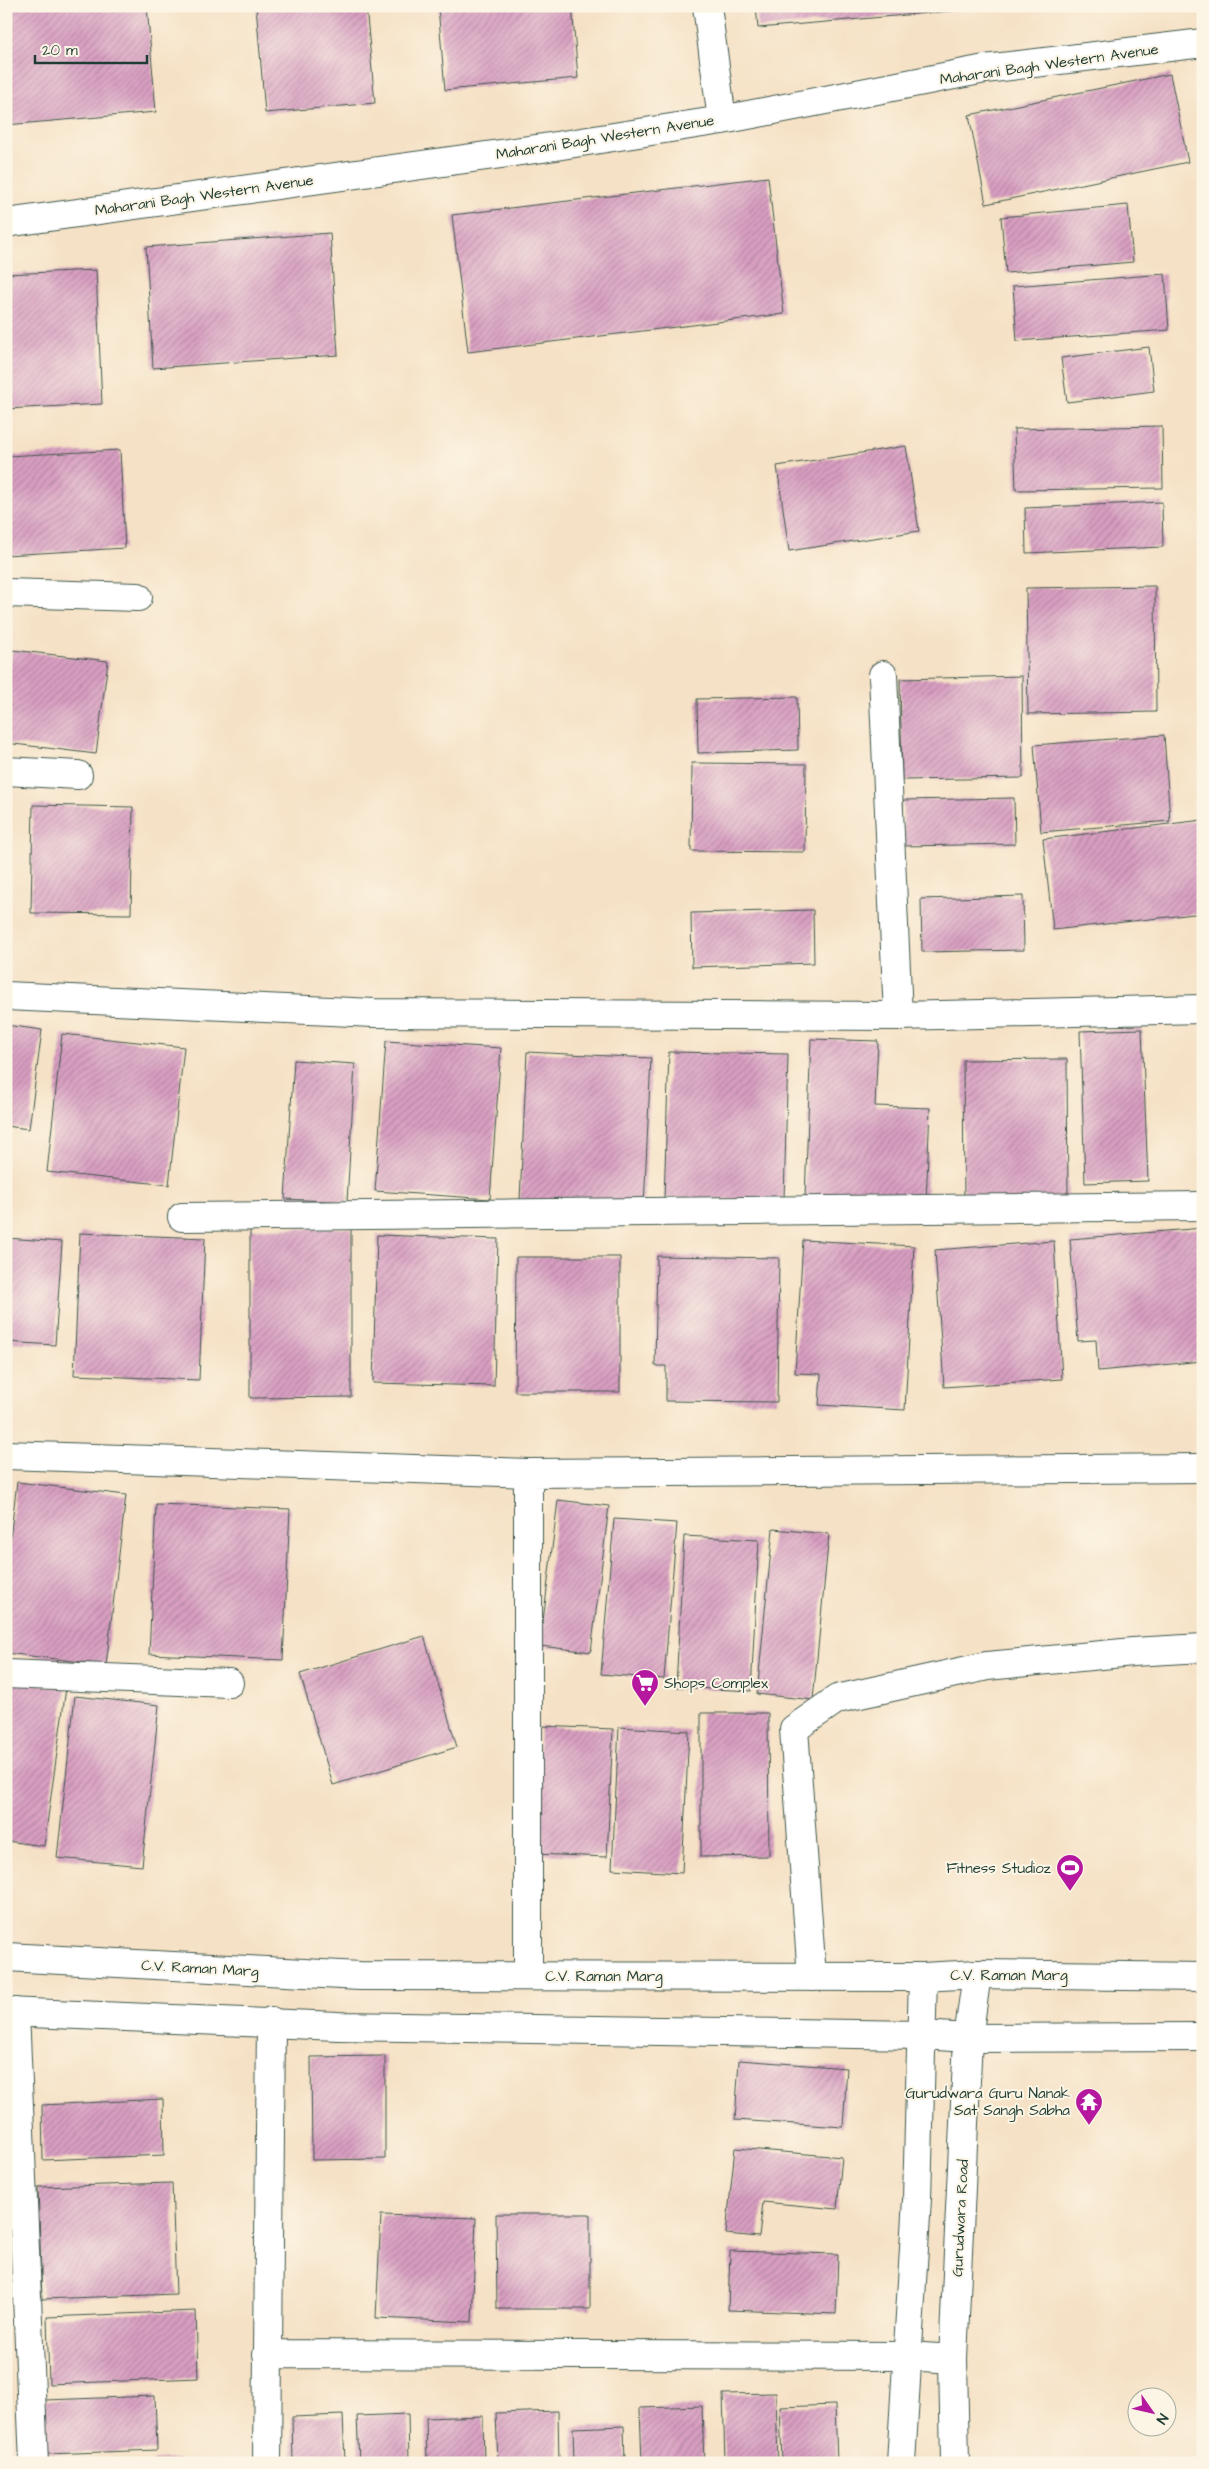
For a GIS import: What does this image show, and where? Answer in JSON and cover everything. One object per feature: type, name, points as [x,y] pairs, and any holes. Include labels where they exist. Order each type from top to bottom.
[{"type":"street","points":[[707,6],[722,120]]},
{"type":"street","name":"Maharani Bagh Western Avenue","points":[[6,223],[543,148],[722,120],[985,69],[1203,43]]},
{"type":"street","points":[[6,593],[138,597]]},
{"type":"street","points":[[883,675],[898,1016]]},
{"type":"street","points":[[6,771],[78,775]]},
{"type":"street","points":[[6,996],[374,1013],[898,1016],[1203,1009]]},
{"type":"street","points":[[182,1217],[1203,1206]]},
{"type":"street","points":[[6,1455],[528,1473],[1203,1468]]},
{"type":"street","points":[[528,1473],[528,1976]]},
{"type":"street","points":[[812,1977],[794,1729],[837,1699],[987,1666],[1133,1652],[1203,1648]]},
{"type":"street","points":[[6,1674],[229,1683]]},
{"type":"street","name":"C.V. Raman Marg","points":[[6,1957],[360,1976],[923,1977],[977,1974],[1203,1977]]},
{"type":"street","name":"Gurudwara Road","points":[[955,2463],[953,2359],[968,2038],[977,1974]]},
{"type":"street","points":[[901,2463],[917,2199],[923,1977]]},
{"type":"street","points":[[34,2463],[11,2012],[348,2026],[922,2035],[968,2038],[1203,2037]]},
{"type":"street","points":[[267,2463],[271,2022]]},
{"type":"street","points":[[267,2354],[908,2356],[953,2359]]},
{"type":"building","points":[[6,6],[147,6],[156,112],[6,125]]},
{"type":"building","points":[[256,6],[366,6],[375,103],[265,113]]},
{"type":"building","points":[[438,6],[572,6],[578,78],[445,90]]},
{"type":"building","points":[[756,6],[962,6],[962,10],[758,28]]},
{"type":"building","points":[[1170,74],[1188,162],[986,204],[969,115]]},
{"type":"building","points":[[768,177],[784,314],[468,352],[452,215]]},
{"type":"building","points":[[1128,205],[1133,262],[1006,273],[1001,217]]},
{"type":"building","points":[[330,233],[338,355],[153,368],[146,247]]},
{"type":"building","points":[[96,270],[102,404],[6,409],[6,274]]},
{"type":"building","points":[[1165,274],[1169,330],[1017,341],[1013,286]]},
{"type":"building","points":[[1149,347],[1154,391],[1067,402],[1061,358]]},
{"type":"building","points":[[1162,426],[1163,488],[1016,490],[1014,429]]},
{"type":"building","points":[[906,446],[919,531],[789,551],[777,466]]},
{"type":"building","points":[[120,450],[125,548],[6,555],[6,456]]},
{"type":"building","points":[[1162,502],[1163,547],[1026,553],[1025,508]]},
{"type":"building","points":[[1155,586],[1156,712],[1028,714],[1026,588]]},
{"type":"building","points":[[12,650],[108,661],[96,754],[6,743],[6,698]]},
{"type":"building","points":[[1022,676],[1023,778],[902,780],[900,679]]},
{"type":"building","points":[[797,697],[798,750],[698,753],[697,699]]},
{"type":"building","points":[[1164,735],[1170,821],[1041,832],[1034,745]]},
{"type":"building","points":[[692,763],[806,764],[805,852],[691,851]]},
{"type":"building","points":[[1014,798],[1015,844],[903,846],[903,800]]},
{"type":"building","points":[[33,805],[133,807],[131,914],[31,913]]},
{"type":"building","points":[[1203,820],[1203,913],[1053,930],[1043,839]]},
{"type":"building","points":[[1023,896],[1024,950],[922,952],[921,899]]},
{"type":"building","points":[[813,910],[814,963],[692,967],[691,913]]},
{"type":"building","points":[[6,1025],[42,1030],[29,1129],[6,1126]]},
{"type":"building","points":[[1142,1029],[1148,1181],[1085,1183],[1080,1031]]},
{"type":"building","points":[[62,1034],[184,1047],[169,1185],[47,1172]]},
{"type":"building","points":[[811,1039],[878,1041],[875,1106],[930,1108],[926,1203],[805,1198]]},
{"type":"building","points":[[386,1041],[501,1048],[490,1199],[375,1191]]},
{"type":"building","points":[[527,1052],[651,1058],[644,1206],[520,1200]]},
{"type":"building","points":[[669,1052],[788,1054],[784,1200],[664,1198]]},
{"type":"building","points":[[1067,1059],[1068,1199],[964,1201],[963,1060]]},
{"type":"building","points":[[294,1060],[355,1064],[347,1202],[285,1199]]},
{"type":"building","points":[[351,1228],[351,1397],[250,1398],[250,1229]]},
{"type":"building","points":[[1203,1228],[1203,1361],[1098,1371],[1096,1340],[1078,1341],[1070,1239]]},
{"type":"building","points":[[80,1233],[205,1238],[199,1380],[74,1375]]},
{"type":"building","points":[[377,1235],[498,1239],[494,1386],[373,1383]]},
{"type":"building","points":[[6,1238],[62,1242],[55,1345],[6,1342]]},
{"type":"building","points":[[803,1240],[914,1246],[905,1410],[819,1405],[821,1374],[795,1373]]},
{"type":"building","points":[[1054,1241],[1062,1379],[944,1387],[935,1250]]},
{"type":"building","points":[[657,1256],[779,1258],[777,1402],[666,1401],[666,1366],[655,1366]]},
{"type":"building","points":[[516,1257],[620,1257],[620,1392],[515,1392]]},
{"type":"building","points":[[17,1482],[126,1495],[106,1665],[6,1653],[6,1572]]},
{"type":"building","points":[[558,1500],[609,1506],[591,1652],[540,1646]]},
{"type":"building","points":[[156,1504],[290,1509],[283,1660],[149,1654]]},
{"type":"building","points":[[614,1519],[677,1523],[664,1679],[601,1674]]},
{"type":"building","points":[[773,1529],[829,1534],[813,1700],[757,1694]]},
{"type":"building","points":[[684,1536],[759,1540],[751,1691],[676,1687]]},
{"type":"building","points":[[424,1636],[457,1747],[333,1785],[300,1674]]},
{"type":"building","points":[[6,1680],[66,1688],[44,1846],[6,1841]]},
{"type":"building","points":[[75,1696],[159,1705],[142,1866],[57,1858]]},
{"type":"building","points":[[701,1713],[768,1713],[769,1856],[701,1857]]},
{"type":"building","points":[[540,1726],[613,1729],[607,1857],[535,1854]]},
{"type":"building","points":[[619,1727],[689,1731],[682,1873],[612,1869]]},
{"type":"building","points":[[385,2056],[385,2159],[312,2160],[311,2057]]},
{"type":"building","points":[[739,2060],[847,2068],[843,2127],[735,2120]]},
{"type":"building","points":[[163,2099],[164,2155],[43,2160],[42,2105]]},
{"type":"building","points":[[735,2148],[842,2157],[837,2209],[763,2202],[759,2237],[726,2234]]},
{"type":"building","points":[[172,2183],[176,2294],[42,2299],[38,2187]]},
{"type":"building","points":[[496,2214],[590,2214],[590,2309],[497,2309]]},
{"type":"building","points":[[381,2215],[476,2218],[472,2322],[376,2318]]},
{"type":"building","points":[[730,2251],[838,2254],[836,2314],[728,2310]]},
{"type":"building","points":[[196,2311],[198,2378],[49,2384],[47,2317]]},
{"type":"building","points":[[776,2393],[778,2463],[725,2463],[723,2394]]},
{"type":"building","points":[[155,2396],[157,2450],[47,2454],[45,2400]]},
{"type":"building","points":[[835,2405],[837,2463],[782,2463],[780,2407]]},
{"type":"building","points":[[702,2406],[704,2463],[642,2463],[640,2408]]},
{"type":"building","points":[[558,2411],[559,2463],[498,2463],[496,2413]]},
{"type":"building","points":[[408,2414],[409,2463],[359,2463],[357,2416]]},
{"type":"building","points":[[343,2415],[345,2463],[293,2463],[292,2417]]},
{"type":"building","points":[[483,2416],[484,2463],[427,2463],[426,2418]]},
{"type":"building","points":[[624,2426],[625,2463],[574,2463],[573,2428]]},
{"type":"building","points":[[179,2460],[179,2463],[152,2463],[152,2461]]},
{"type":"place","name":"Shops Complex","points":[[645,1707]]},
{"type":"place","name":"Fitness Studioz","points":[[1070,1892]]},
{"type":"place","name":"Gurudwara Guru Nanak Sat Sangh Sabha","points":[[1089,2126]]}]
